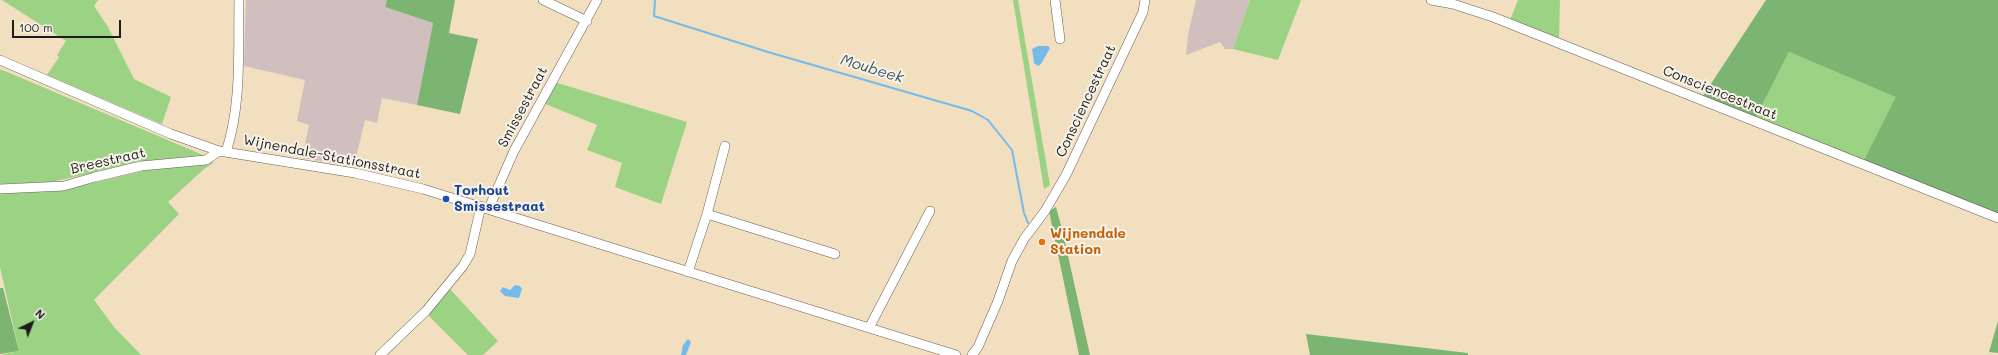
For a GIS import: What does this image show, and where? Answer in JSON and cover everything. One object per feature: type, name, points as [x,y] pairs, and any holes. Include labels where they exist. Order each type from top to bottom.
[{"type":"street","points":[[222,151],[231,136],[236,94],[239,0]]},
{"type":"street","points":[[543,0],[587,21]]},
{"type":"street","name":"Smissestraat","points":[[380,355],[426,311],[463,266],[470,254],[485,207],[514,151],[598,0]]},
{"type":"street","points":[[1055,0],[1060,39]]},
{"type":"street","name":"Consciencestraat","points":[[972,355],[978,347],[1012,261],[1024,239],[1045,211],[1066,176],[1143,12],[1145,0]]},
{"type":"street","name":"Consciencestraat","points":[[1430,0],[1453,4],[1493,18],[1998,218]]},
{"type":"street","name":"Wijnendale-Stationsstraat","points":[[0,60],[171,134],[222,151],[355,173],[423,188],[956,355]]},
{"type":"street","points":[[688,272],[707,214],[725,146]]},
{"type":"street","name":"Breestraat","points":[[0,189],[64,186],[141,166],[206,160],[222,151]]},
{"type":"street","points":[[868,328],[930,211]]},
{"type":"street","points":[[707,214],[835,254]]},
{"type":"shaded area","points":[[246,0],[387,0],[385,7],[433,23],[417,105],[382,98],[377,123],[365,120],[354,166],[302,158],[309,125],[297,121],[305,80],[244,66]]},
{"type":"shaded area","points":[[1196,0],[1250,0],[1233,49],[1225,49],[1220,42],[1186,55],[1188,35]]},
{"type":"green space","points":[[2,0],[98,0],[94,6],[108,27],[134,79],[171,97],[162,124],[47,75],[59,57],[57,55],[66,41]]},
{"type":"green space","points":[[387,0],[455,0],[449,33],[478,39],[460,114],[417,105],[433,23],[385,7]]},
{"type":"green space","points":[[1013,0],[1018,0],[1050,185],[1044,189]]},
{"type":"green space","points":[[1250,0],[1301,0],[1278,60],[1233,49]]},
{"type":"green space","points":[[1518,0],[1560,0],[1559,40],[1510,20]]},
{"type":"green space","points":[[1766,0],[1998,0],[1998,220],[1863,162],[1896,97],[1789,52],[1755,119],[1701,99]]},
{"type":"green space","points":[[1789,52],[1897,97],[1863,162],[1755,119]]},
{"type":"green space","points":[[0,69],[203,155],[141,162],[47,183],[0,184]]},
{"type":"green space","points":[[554,82],[687,122],[661,204],[615,187],[622,163],[587,150],[597,125],[543,103]]},
{"type":"green space","points":[[215,162],[204,169],[168,202],[179,214],[94,300],[114,327],[141,355],[0,355],[19,351],[0,267],[0,193],[59,191],[142,171]]},
{"type":"green space","points":[[1056,207],[1090,355],[1079,355],[1049,211]]},
{"type":"green space","points":[[0,288],[3,288],[19,351],[0,354]]},
{"type":"green space","points":[[449,288],[498,341],[483,355],[468,355],[427,314]]},
{"type":"green space","points":[[1998,321],[1998,353],[1989,352]]},
{"type":"green space","points":[[1306,334],[1468,353],[1468,355],[1310,355]]},
{"type":"water","points":[[1038,46],[1048,46],[1050,48],[1041,64],[1038,66],[1034,63],[1032,49]]},
{"type":"water","points":[[515,285],[520,286],[522,289],[519,298],[505,296],[500,291],[503,287],[510,290]]},
{"type":"water","points":[[688,339],[691,342],[686,355],[681,355],[683,345]]},
{"type":"waterway","name":"Moubeek","points":[[655,0],[654,16],[768,52],[972,111],[988,120],[1012,150],[1024,213],[1028,223]]},
{"type":"place","name":"Torhout Smissestraat","points":[[446,199]]},
{"type":"place","name":"Wijnendale Station","points":[[1042,242]]}]
